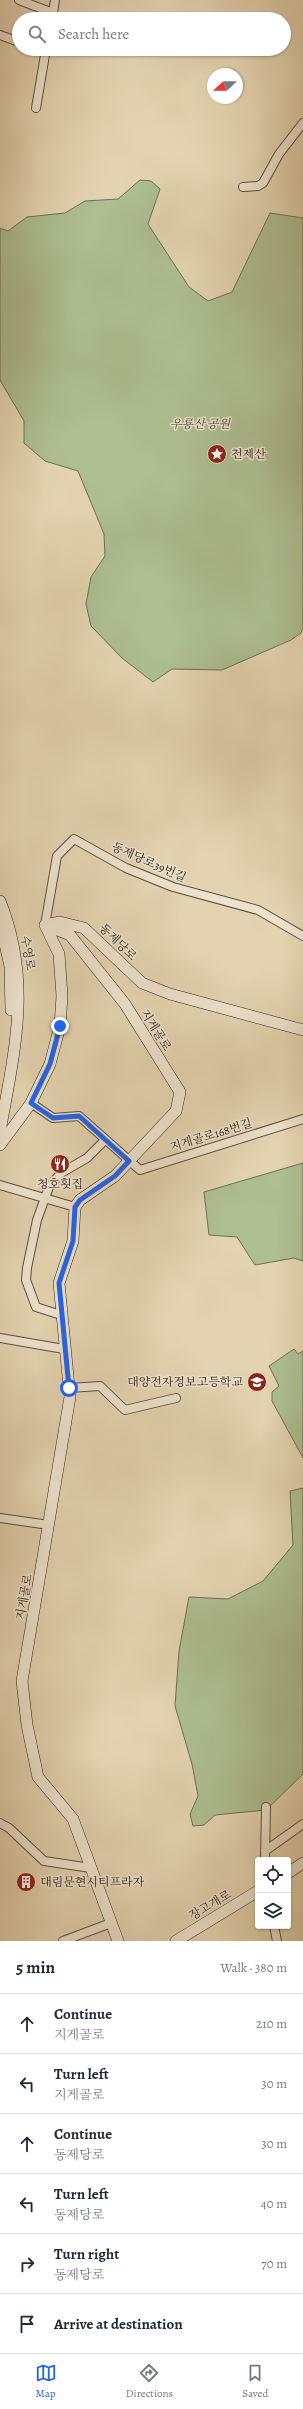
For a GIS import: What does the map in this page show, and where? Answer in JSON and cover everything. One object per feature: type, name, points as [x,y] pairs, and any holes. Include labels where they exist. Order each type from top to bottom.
[{"type":"street","points":[[19,0],[44,12]]},
{"type":"street","points":[[53,12],[55,0]]},
{"type":"street","points":[[0,34],[12,39]]},
{"type":"street","points":[[36,108],[42,56]]},
{"type":"street","points":[[243,187],[258,186],[263,183],[279,154],[303,123]]},
{"type":"street","name":"동제당로39번길","points":[[45,925],[57,856],[74,839],[126,868],[172,887],[258,910],[303,936]]},
{"type":"street","name":"수영로","points":[[0,901],[15,948],[19,985],[15,1046],[0,1131]]},
{"type":"street","name":"수영로","points":[[0,922],[10,966],[11,995],[10,1026],[0,1088]]},
{"type":"street","name":"동제당로","points":[[45,925],[60,922],[84,928],[142,983],[170,994],[303,1030]]},
{"type":"street","points":[[0,1145],[31,1103],[50,1064],[60,1026],[62,996],[59,954],[45,925]]},
{"type":"street","name":"지게골로","points":[[45,925],[70,935],[125,1004],[180,1092],[176,1111],[115,1176],[80,1200],[75,1207],[73,1241],[59,1283],[64,1349],[70,1397],[22,1681],[27,1725],[38,1777],[73,1819],[118,1941]]},
{"type":"street","points":[[31,1103],[53,1118],[79,1116],[129,1161]]},
{"type":"street","name":"지게골로168번길","points":[[129,1161],[140,1170],[303,1120]]},
{"type":"street","points":[[61,1315],[36,1307],[26,1280],[37,1220],[49,1187],[61,1173],[87,1158],[105,1140]]},
{"type":"street","points":[[0,1185],[75,1207]]},
{"type":"street","points":[[0,1338],[64,1349]]},
{"type":"street","points":[[69,1388],[100,1386],[125,1410],[176,1398]]},
{"type":"street","points":[[0,1518],[49,1525]]},
{"type":"street","points":[[265,1857],[266,1807]]},
{"type":"street","points":[[0,1823],[9,1828],[44,1861],[91,1868]]},
{"type":"street","points":[[265,1851],[303,1824]]},
{"type":"street","points":[[291,1870],[303,1863]]},
{"type":"street","name":"장고개로","points":[[176,1941],[255,1893]]},
{"type":"street","points":[[63,1941],[111,1923]]},
{"type":"street","points":[[275,1929],[277,1941]]},
{"type":"green space","name":"우룡산 공원","points":[[140,180],[151,181],[160,189],[148,224],[189,287],[208,301],[232,292],[270,213],[303,218],[303,628],[301,633],[291,640],[222,670],[172,669],[153,682],[122,658],[91,626],[86,604],[91,577],[105,556],[104,534],[78,471],[45,461],[24,443],[24,421],[0,380],[0,228],[8,231],[27,217],[65,213],[85,201],[118,199]]},
{"type":"green space","points":[[303,1163],[303,1261],[294,1258],[255,1265],[237,1237],[209,1235],[204,1192]]},
{"type":"green space","points":[[294,1349],[298,1354],[303,1351],[303,1458],[272,1401],[272,1392],[279,1386],[269,1366]]},
{"type":"green space","points":[[303,1488],[303,1774],[266,1810],[215,1815],[204,1825],[193,1826],[190,1814],[198,1796],[192,1764],[175,1706],[179,1651],[189,1597],[228,1599],[263,1581],[293,1545],[290,1491]]},
{"type":"place","name":"천제산","points":[[217,454]]},
{"type":"place","name":"청호횟집","points":[[60,1164]]},
{"type":"place","name":"대양전자정보고등학교","points":[[257,1382]]},
{"type":"place","name":"대림문현시티프라자","points":[[26,1882]]},
{"type":"route","points":[[60,1026],[50,1064],[31,1103],[53,1118],[79,1116],[129,1161],[115,1176],[80,1200],[75,1207],[73,1241],[59,1283],[64,1349],[69,1388]]}]
